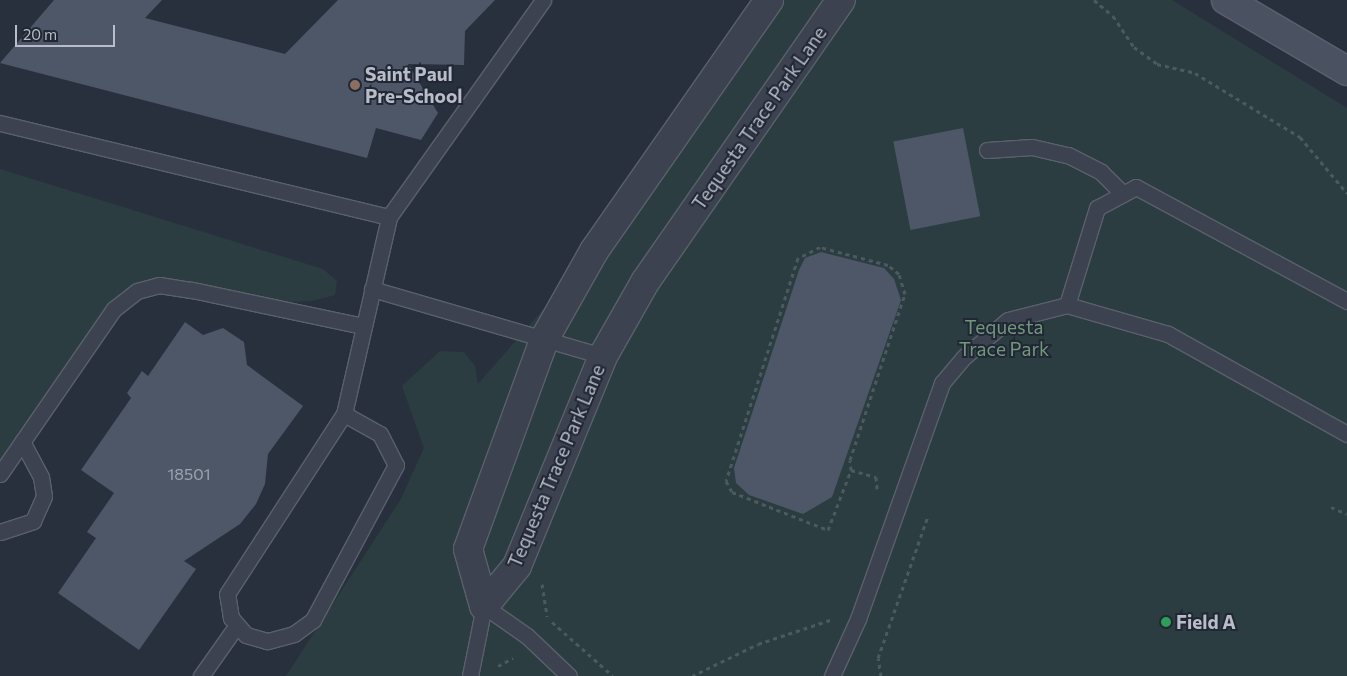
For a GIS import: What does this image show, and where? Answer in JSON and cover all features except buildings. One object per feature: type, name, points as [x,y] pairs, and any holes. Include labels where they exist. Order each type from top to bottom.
[{"type":"main road","points":[[1226,0],[1347,71]]},
{"type":"street","points":[[484,606],[468,549],[545,338],[594,251],[769,0]]},
{"type":"street","name":"Tequesta Trace Park Lane","points":[[484,606],[517,566],[603,356],[644,282],[842,0]]},
{"type":"lane","points":[[344,414],[369,424],[380,434],[396,465],[313,620],[294,634],[267,641],[246,635],[231,618],[227,594],[344,414],[389,217],[543,0]]},
{"type":"lane","points":[[0,124],[389,217]]},
{"type":"lane","points":[[987,150],[1032,147],[1068,155],[1101,172],[1123,194]]},
{"type":"lane","points":[[1067,304],[1097,208],[1136,187],[1347,301]]},
{"type":"lane","points":[[0,474],[114,309],[137,291],[159,285],[192,290],[363,326]]},
{"type":"lane","points":[[372,289],[603,356]]},
{"type":"lane","points":[[832,676],[858,619],[942,383],[964,357],[1008,320],[1067,304],[1168,334],[1347,434]]},
{"type":"lane","points":[[0,532],[32,521],[44,496],[41,477],[22,442]]},
{"type":"lane","points":[[470,676],[484,606],[527,636],[568,676]]},
{"type":"lane","points":[[201,676],[237,625]]},
{"type":"path","points":[[1094,0],[1112,16],[1134,47],[1157,64],[1195,73],[1300,137],[1347,193]]},
{"type":"path","points":[[820,247],[888,265],[899,274],[904,294],[850,460],[850,470],[828,530],[732,492],[726,481],[798,258],[820,247]]},
{"type":"path","points":[[850,470],[876,476],[877,500]]},
{"type":"path","points":[[1331,507],[1347,514]]},
{"type":"path","points":[[881,676],[878,658],[928,516]]},
{"type":"path","points":[[542,581],[546,616],[613,676]]},
{"type":"path","points":[[692,676],[758,644],[834,618]]},
{"type":"path","points":[[494,670],[508,657],[517,659]]},
{"type":"green space","name":"Tequesta Trace Park","points":[[769,0],[1172,0],[1347,108],[1347,676],[286,676],[401,499],[424,448],[402,386],[440,351],[464,352],[475,366],[478,384],[594,251]]},
{"type":"green space","points":[[0,169],[323,269],[337,281],[335,295],[311,301],[255,303],[159,285],[114,309],[0,474]]},
{"type":"place","name":"Saint Paul Pre-School","points":[[355,85]]},
{"type":"place","name":"Field A","points":[[1166,622]]}]
